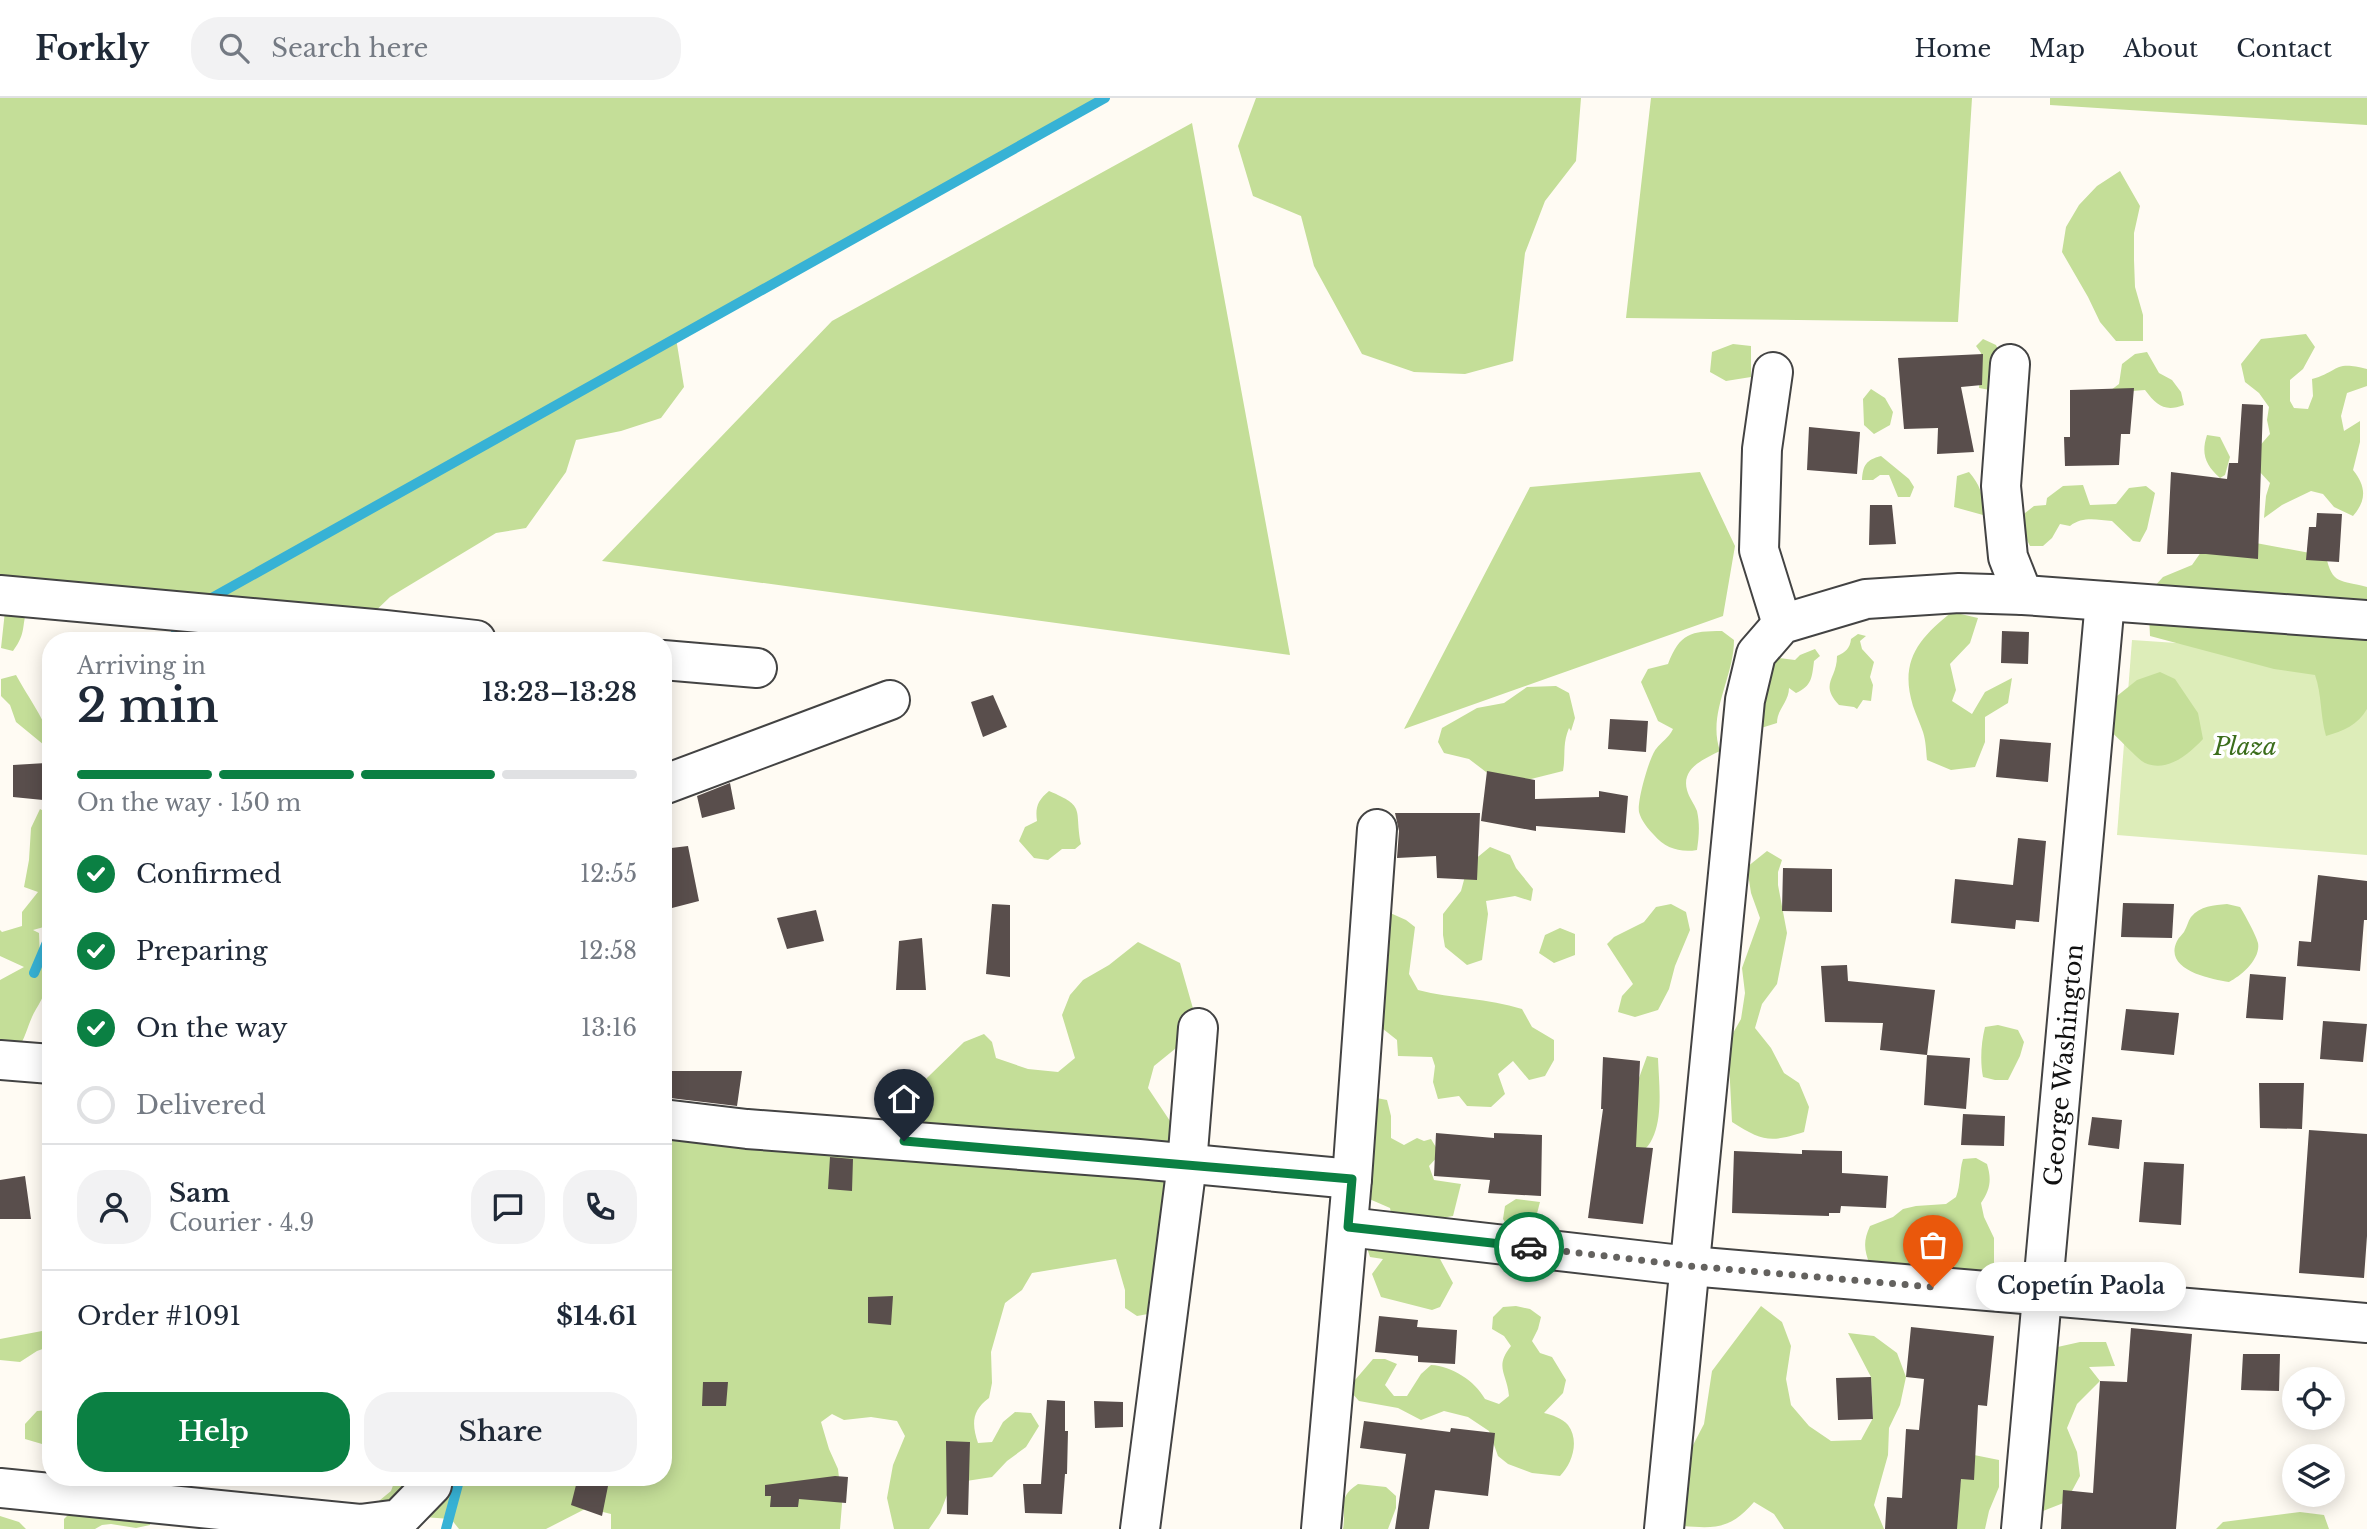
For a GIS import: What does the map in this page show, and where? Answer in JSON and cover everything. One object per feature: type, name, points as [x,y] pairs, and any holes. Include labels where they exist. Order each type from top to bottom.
[{"type":"street","points":[[2010,364],[2001,486],[2008,557],[2023,595]]},
{"type":"street","points":[[1773,372],[1762,449],[1759,550],[1782,624]]},
{"type":"street","points":[[1664,1529],[1745,700],[1756,654],[1782,624],[1866,599],[1959,593],[2023,595],[2367,620]]},
{"type":"street","points":[[0,595],[403,632]]},
{"type":"street","name":"George Washington","points":[[2021,1529],[2105,601]]},
{"type":"street","points":[[672,661],[757,668]]},
{"type":"street","points":[[672,782],[890,700]]},
{"type":"street","points":[[1321,1529],[1352,1179],[1377,829]]},
{"type":"street","points":[[1140,1529],[1187,1164],[1198,1028]]},
{"type":"street","points":[[0,1060],[42,1063]]},
{"type":"street","points":[[672,1120],[747,1129],[1352,1179]]},
{"type":"street","points":[[1348,1227],[1690,1266],[2367,1323]]},
{"type":"street","points":[[0,1489],[360,1524],[399,1520],[431,1486]]},
{"type":"green space","points":[[0,98],[1105,98],[676,338],[684,387],[661,418],[621,431],[576,440],[566,472],[526,528],[496,533],[390,597],[367,619],[342,632],[203,632],[208,600],[0,588]]},
{"type":"green space","points":[[1256,98],[1581,98],[1576,161],[1545,201],[1525,253],[1513,361],[1465,374],[1414,372],[1362,354],[1314,266],[1301,216],[1253,196],[1238,146]]},
{"type":"green space","points":[[1651,98],[1972,98],[1958,322],[1626,318]]},
{"type":"green space","points":[[2050,98],[2367,98],[2367,125],[2050,105]]},
{"type":"green space","points":[[1192,123],[1290,655],[602,561],[832,321]]},
{"type":"green space","points":[[2120,171],[2140,206],[2134,233],[2134,260],[2135,287],[2143,315],[2143,341],[2116,341],[2100,322],[2062,252],[2066,227],[2079,205],[2097,186]]},
{"type":"green space","points":[[2306,334],[2315,347],[2303,369],[2290,380],[2290,401],[2294,408],[2308,409],[2313,396],[2312,379],[2342,366],[2367,369],[2367,386],[2347,393],[2341,416],[2344,431],[2360,421],[2360,442],[2353,470],[2362,487],[2363,499],[2353,516],[2334,507],[2323,494],[2311,491],[2282,505],[2264,518],[2270,483],[2258,470],[2257,449],[2270,434],[2267,420],[2269,407],[2259,393],[2245,382],[2241,364],[2261,339]]},
{"type":"green space","points":[[1983,339],[1996,345],[2000,354],[1990,390],[1979,388],[1981,353],[1976,346]]},
{"type":"green space","points":[[1733,344],[1751,346],[1751,377],[1726,381],[1710,372],[1712,352]]},
{"type":"green space","points":[[2147,352],[2159,373],[2172,380],[2181,392],[2184,405],[2166,408],[2153,400],[2145,390],[2107,393],[2119,384],[2122,364],[2135,354]]},
{"type":"green space","points":[[1871,389],[1885,398],[1893,412],[1890,425],[1874,434],[1864,425],[1863,399]]},
{"type":"green space","points":[[2207,435],[2220,437],[2230,457],[2225,475],[2220,478],[2206,458],[2204,447]]},
{"type":"green space","points":[[1881,456],[1909,479],[1914,487],[1910,497],[1898,497],[1889,475],[1862,480],[1866,464]]},
{"type":"green space","points":[[1700,472],[1735,546],[1723,616],[1404,729],[1530,487]]},
{"type":"green space","points":[[1969,472],[1981,492],[1983,515],[1954,507],[1957,476]]},
{"type":"green space","points":[[2083,485],[2090,505],[2116,504],[2129,488],[2146,486],[2155,493],[2147,529],[2140,542],[2133,541],[2112,521],[2090,519],[2070,526],[2060,524],[2052,538],[2043,546],[2030,546],[2020,517],[2034,506],[2046,505],[2047,498],[2063,486]]},
{"type":"green space","points":[[2213,535],[2326,556],[2335,577],[2367,587],[2367,709],[2355,723],[2326,736],[2315,675],[2274,669],[2150,636],[2149,615],[2153,588],[2163,577],[2192,565]]},
{"type":"green space","points":[[28,605],[22,634],[13,651],[1,648],[5,611]]},
{"type":"green space","points":[[1952,612],[1978,618],[1970,643],[1950,664],[1956,690],[1952,701],[1972,714],[1985,692],[2012,678],[2008,703],[1985,717],[1985,742],[1975,767],[1951,770],[1927,760],[1924,735],[1909,690],[1909,676],[1910,663],[1921,641]]},
{"type":"green space","points":[[1722,631],[1734,640],[1717,723],[1720,751],[1695,765],[1687,776],[1687,790],[1698,816],[1697,850],[1679,850],[1658,840],[1639,812],[1650,761],[1656,749],[1673,729],[1658,721],[1641,682],[1648,669],[1668,664],[1677,646],[1688,636]]},
{"type":"green space","points":[[1858,634],[1866,636],[1860,641],[1862,649],[1874,662],[1870,677],[1873,685],[1871,701],[1863,700],[1857,709],[1839,705],[1830,691],[1830,681],[1837,656],[1847,649],[1851,639]]},
{"type":"green space","name":"Plaza","points":[[2132,640],[2367,656],[2367,855],[2117,835]]},
{"type":"green space","points":[[1815,649],[1820,656],[1814,661],[1808,684],[1796,693],[1789,688],[1777,723],[1761,728],[1763,690],[1773,666],[1779,658],[1795,660]]},
{"type":"green space","points":[[2160,672],[2175,679],[2198,713],[2203,739],[2177,760],[2161,766],[2141,761],[2108,729],[2112,700],[2137,680]]},
{"type":"green space","points":[[16,675],[42,720],[42,743],[16,722],[10,705],[1,696],[1,679]]},
{"type":"green space","points":[[1556,686],[1569,693],[1575,718],[1566,740],[1563,771],[1527,780],[1490,775],[1469,759],[1444,753],[1438,742],[1442,728],[1477,708],[1504,703],[1527,687]]},
{"type":"green space","points":[[1049,791],[1069,801],[1077,810],[1081,844],[1075,849],[1062,849],[1048,860],[1034,858],[1019,841],[1025,827],[1037,821],[1038,804]]},
{"type":"green space","points":[[40,809],[42,928],[33,930],[39,933],[42,997],[17,1050],[0,1053],[0,980],[24,967],[0,956],[0,930],[2,932],[22,926],[22,912],[38,892],[24,887],[31,828]]},
{"type":"green space","points":[[1490,847],[1510,855],[1516,868],[1533,889],[1531,901],[1515,896],[1486,901],[1488,914],[1482,960],[1467,965],[1445,947],[1443,914],[1461,891],[1468,865]]},
{"type":"green space","points":[[1767,851],[1782,860],[1778,885],[1787,933],[1777,984],[1762,1004],[1755,1028],[1771,1048],[1784,1073],[1799,1083],[1809,1107],[1804,1132],[1774,1139],[1751,1133],[1732,1122],[1728,1042],[1741,1019],[1745,993],[1742,968],[1760,918],[1751,893],[1747,867]]},
{"type":"green space","points":[[1671,904],[1686,912],[1690,930],[1669,989],[1658,1010],[1635,1017],[1618,1012],[1622,996],[1633,984],[1607,944],[1614,937],[1644,922],[1656,907]]},
{"type":"green space","points":[[2227,904],[2240,907],[2258,943],[2253,961],[2229,982],[2201,975],[2182,966],[2174,951],[2177,941],[2195,913],[2208,907]]},
{"type":"green space","points":[[1388,912],[1415,927],[1409,974],[1418,990],[1522,1009],[1532,1027],[1554,1040],[1554,1060],[1545,1076],[1529,1080],[1513,1061],[1498,1074],[1505,1094],[1491,1107],[1467,1106],[1459,1096],[1438,1099],[1433,1082],[1435,1066],[1432,1057],[1398,1056],[1397,1040],[1373,1021],[1382,966],[1389,956],[1380,949]]},
{"type":"green space","points":[[1560,928],[1575,934],[1575,955],[1554,963],[1539,953],[1545,935]]},
{"type":"green space","points":[[1138,942],[1180,963],[1194,1012],[1186,1040],[1154,1066],[1148,1088],[1170,1121],[1180,1152],[1159,1312],[1137,1316],[1125,1308],[1125,1290],[1116,1259],[1032,1273],[1022,1290],[1005,1303],[991,1352],[992,1383],[989,1398],[976,1413],[974,1424],[978,1443],[992,1442],[1003,1422],[1015,1412],[1031,1413],[1039,1426],[1026,1447],[992,1477],[960,1482],[949,1490],[940,1513],[929,1529],[894,1529],[887,1498],[893,1465],[905,1436],[897,1421],[871,1417],[844,1420],[832,1414],[821,1422],[838,1469],[842,1504],[840,1529],[611,1529],[611,1514],[587,1508],[546,1529],[459,1529],[451,1519],[423,1517],[374,1505],[391,1491],[393,1486],[672,1486],[672,1106],[882,1129],[894,1110],[964,1042],[984,1034],[992,1042],[996,1058],[1028,1069],[1058,1072],[1075,1058],[1062,1015],[1070,995],[1083,980],[1109,965]]},
{"type":"green space","points":[[1998,1025],[2018,1030],[2024,1042],[2008,1080],[1983,1077],[1981,1052],[1985,1027]]},
{"type":"green space","points":[[1647,1056],[1658,1058],[1659,1116],[1651,1142],[1642,1152],[1630,1158],[1635,1089]]},
{"type":"green space","points":[[1366,1096],[1387,1100],[1391,1116],[1391,1138],[1404,1145],[1417,1138],[1424,1141],[1431,1139],[1440,1154],[1429,1166],[1434,1180],[1461,1184],[1453,1216],[1436,1219],[1450,1257],[1440,1259],[1453,1283],[1440,1307],[1432,1310],[1381,1297],[1372,1274],[1383,1259],[1370,1257],[1364,1239],[1392,1218],[1390,1208],[1367,1198]]},
{"type":"green space","points":[[1976,1158],[1987,1164],[1989,1170],[1989,1185],[1981,1203],[1994,1238],[1994,1263],[1982,1270],[1955,1276],[1904,1264],[1891,1268],[1870,1265],[1865,1246],[1870,1226],[1893,1217],[1903,1209],[1946,1204],[1956,1197],[1963,1159]]},
{"type":"green space","points":[[1516,1199],[1540,1202],[1534,1225],[1525,1230],[1509,1229],[1503,1219],[1505,1206]]},
{"type":"green space","points":[[1761,1306],[1782,1322],[1791,1346],[1786,1379],[1791,1405],[1809,1426],[1831,1441],[1861,1440],[1873,1418],[1871,1377],[1848,1333],[1874,1336],[1897,1353],[1906,1377],[1900,1405],[1889,1428],[1888,1455],[1874,1505],[1884,1529],[1784,1529],[1774,1514],[1754,1502],[1738,1517],[1723,1525],[1683,1526],[1679,1472],[1704,1424],[1712,1371]]},
{"type":"green space","points":[[1503,1307],[1530,1309],[1541,1317],[1532,1341],[1540,1353],[1552,1357],[1566,1380],[1563,1393],[1544,1413],[1566,1423],[1574,1438],[1571,1459],[1560,1476],[1532,1473],[1508,1464],[1498,1456],[1489,1431],[1468,1417],[1444,1411],[1421,1420],[1398,1408],[1359,1401],[1351,1392],[1355,1380],[1373,1359],[1385,1359],[1397,1364],[1385,1385],[1394,1396],[1407,1396],[1421,1374],[1431,1365],[1447,1368],[1462,1376],[1481,1392],[1485,1399],[1499,1404],[1509,1396],[1502,1365],[1511,1346],[1504,1336],[1492,1329],[1493,1317]]},
{"type":"green space","points":[[42,1331],[42,1349],[20,1362],[0,1360],[0,1339]]},
{"type":"green space","points":[[2080,1342],[2106,1342],[2115,1366],[2089,1367],[2100,1381],[2077,1404],[2067,1428],[2077,1452],[2080,1476],[2066,1502],[2043,1511],[2032,1488],[2053,1348]]},
{"type":"green space","points":[[37,1411],[42,1411],[42,1444],[25,1439],[25,1424]]},
{"type":"green space","points":[[1974,1455],[1999,1460],[1999,1487],[1985,1529],[1956,1529],[1961,1476]]},
{"type":"green space","points":[[1358,1484],[1386,1487],[1396,1496],[1396,1508],[1388,1529],[1343,1529],[1345,1499]]},
{"type":"green space","points":[[151,1507],[150,1525],[136,1528],[111,1524],[95,1529],[64,1529],[64,1519],[72,1511]]},
{"type":"green space","points":[[2300,1512],[2324,1515],[2329,1529],[2216,1529],[2223,1522]]},
{"type":"green space","points":[[0,1516],[19,1522],[26,1529],[0,1529]]},
{"type":"building","points":[[1983,354],[1982,385],[1961,387],[1974,452],[1937,454],[1938,428],[1904,429],[1898,358]]},
{"type":"building","points":[[2134,388],[2130,434],[2121,434],[2119,465],[2065,466],[2064,437],[2070,437],[2070,390]]},
{"type":"building","points":[[2242,404],[2263,405],[2258,559],[2206,554],[2167,554],[2171,472],[2227,479],[2229,463],[2238,463]]},
{"type":"building","points":[[1809,427],[1860,432],[1857,474],[1807,470]]},
{"type":"building","points":[[1870,505],[1892,505],[1896,544],[1869,545]]},
{"type":"building","points":[[2317,513],[2342,514],[2339,562],[2306,560],[2309,527],[2316,527]]},
{"type":"building","points":[[2002,631],[2029,632],[2028,664],[2001,663]]},
{"type":"building","points":[[993,695],[1007,727],[983,737],[971,702]]},
{"type":"building","points":[[1610,719],[1648,721],[1646,752],[1608,749]]},
{"type":"building","points":[[2000,739],[2051,743],[2048,782],[1996,777]]},
{"type":"building","points":[[42,763],[42,800],[13,797],[13,765]]},
{"type":"building","points":[[1487,771],[1535,780],[1535,799],[1599,797],[1599,791],[1628,796],[1625,833],[1536,826],[1536,831],[1481,821]]},
{"type":"building","points":[[730,783],[735,809],[702,818],[697,796]]},
{"type":"building","points":[[1395,813],[1480,813],[1477,880],[1437,878],[1436,856],[1397,858],[1399,831]]},
{"type":"building","points":[[2018,838],[2046,841],[2039,922],[2016,920],[2015,929],[1951,923],[1955,879],[2013,885]]},
{"type":"building","points":[[688,846],[699,901],[672,908],[672,848]]},
{"type":"building","points":[[1783,868],[1832,869],[1832,912],[1782,911]]},
{"type":"building","points":[[2318,875],[2367,881],[2367,920],[2364,920],[2360,971],[2297,966],[2299,941],[2311,942]]},
{"type":"building","points":[[2123,903],[2174,904],[2172,938],[2121,937]]},
{"type":"building","points":[[992,904],[1010,905],[1010,977],[986,974]]},
{"type":"building","points":[[816,910],[824,941],[787,949],[777,918]]},
{"type":"building","points":[[922,938],[926,990],[896,990],[899,941]]},
{"type":"building","points":[[1847,965],[1848,981],[1935,990],[1927,1055],[1880,1050],[1883,1023],[1825,1022],[1821,966]]},
{"type":"building","points":[[2250,974],[2286,977],[2283,1020],[2246,1018]]},
{"type":"building","points":[[2126,1009],[2179,1013],[2174,1055],[2121,1050]]},
{"type":"building","points":[[2323,1021],[2367,1024],[2363,1062],[2320,1059]]},
{"type":"building","points":[[1927,1055],[1970,1058],[1966,1109],[1924,1105]]},
{"type":"building","points":[[1603,1057],[1640,1061],[1636,1147],[1653,1148],[1643,1224],[1588,1218],[1603,1109]]},
{"type":"building","points":[[672,1071],[742,1071],[737,1106],[672,1098]]},
{"type":"building","points":[[2259,1083],[2304,1083],[2302,1129],[2260,1128]]},
{"type":"building","points":[[1963,1114],[2005,1116],[2004,1146],[1961,1145]]},
{"type":"building","points":[[2092,1117],[2122,1120],[2119,1149],[2088,1145]]},
{"type":"building","points":[[2309,1130],[2367,1134],[2367,1236],[2364,1278],[2299,1273]]},
{"type":"building","points":[[1436,1133],[1494,1138],[1494,1133],[1542,1135],[1541,1196],[1488,1193],[1490,1180],[1434,1176]]},
{"type":"building","points":[[1802,1150],[1842,1151],[1842,1173],[1888,1176],[1886,1208],[1841,1206],[1840,1213],[1829,1213],[1829,1216],[1732,1213],[1734,1151],[1802,1154]]},
{"type":"building","points":[[830,1157],[853,1159],[852,1191],[828,1189]]},
{"type":"building","points":[[2144,1162],[2184,1164],[2181,1225],[2139,1222]]},
{"type":"building","points":[[25,1176],[31,1219],[0,1219],[0,1180]]},
{"type":"building","points":[[893,1296],[891,1325],[868,1323],[868,1297]]},
{"type":"building","points":[[1379,1316],[1418,1320],[1417,1327],[1457,1330],[1455,1364],[1418,1362],[1418,1356],[1375,1352]]},
{"type":"building","points":[[1911,1327],[1994,1336],[1987,1406],[1978,1405],[1974,1480],[1961,1479],[1957,1529],[1885,1529],[1887,1497],[1902,1498],[1906,1429],[1919,1430],[1924,1379],[1906,1377]]},
{"type":"building","points":[[2131,1328],[2192,1334],[2176,1529],[2061,1529],[2063,1490],[2093,1493],[2100,1381],[2127,1382]]},
{"type":"building","points":[[2243,1354],[2280,1354],[2279,1391],[2241,1390]]},
{"type":"building","points":[[1871,1377],[1873,1419],[1838,1420],[1836,1378]]},
{"type":"building","points":[[703,1382],[728,1382],[726,1406],[702,1406]]},
{"type":"building","points":[[1047,1400],[1065,1401],[1065,1431],[1068,1431],[1067,1474],[1062,1514],[1025,1513],[1023,1484],[1041,1484]]},
{"type":"building","points":[[1094,1401],[1123,1402],[1123,1427],[1095,1428]]},
{"type":"building","points":[[1364,1421],[1450,1432],[1451,1428],[1495,1433],[1488,1496],[1435,1490],[1429,1529],[1395,1529],[1406,1454],[1360,1448]]},
{"type":"building","points":[[946,1441],[970,1442],[968,1515],[947,1514]]},
{"type":"building","points":[[835,1476],[848,1477],[846,1503],[799,1499],[798,1507],[770,1507],[771,1496],[765,1496],[765,1485]]},
{"type":"building","points":[[576,1486],[608,1486],[602,1516],[571,1505]]},
{"type":"waterway","points":[[208,600],[1105,98]]},
{"type":"waterway","points":[[181,621],[184,632]]},
{"type":"waterway","points":[[176,632],[181,621]]},
{"type":"waterway","points":[[34,973],[42,954]]},
{"type":"waterway","points":[[446,1529],[458,1486]]},
{"type":"way so far","points":[[1529,1247],[1690,1266],[1933,1287]]},
{"type":"place","name":"Copetín Paola","points":[[1933,1287]]},
{"type":"route","points":[[904,1141],[1352,1179],[1348,1227],[1529,1247]]}]
